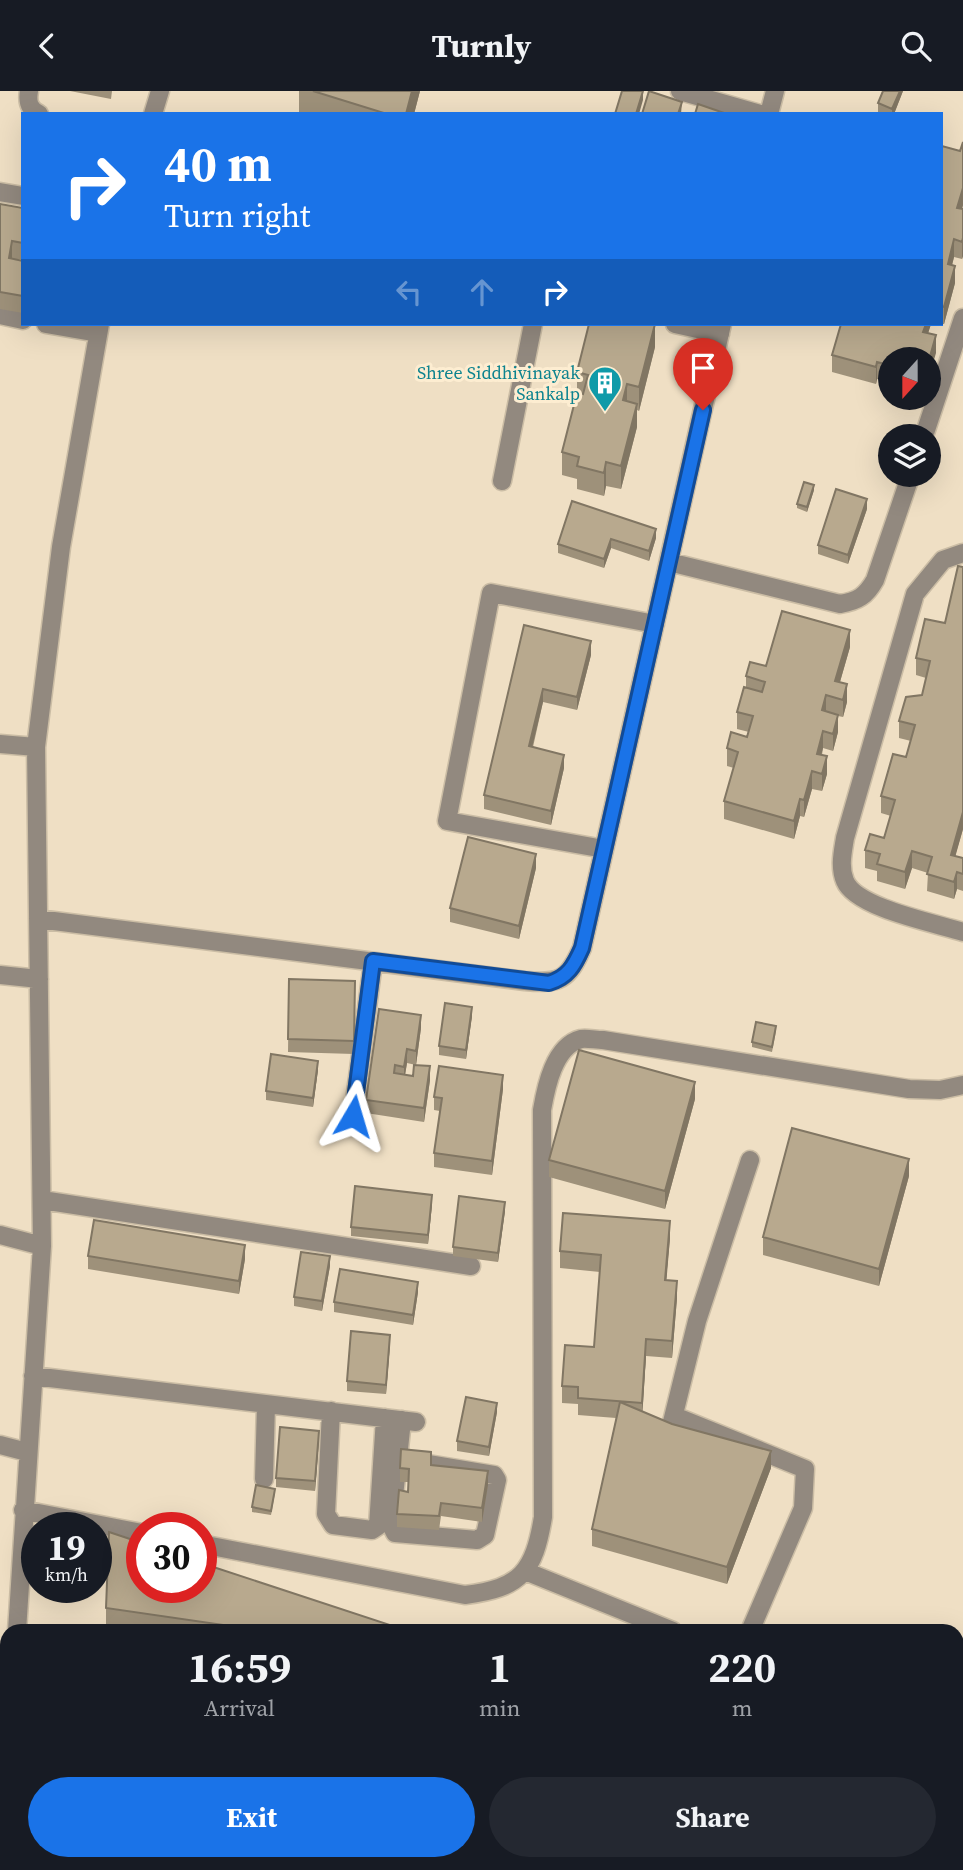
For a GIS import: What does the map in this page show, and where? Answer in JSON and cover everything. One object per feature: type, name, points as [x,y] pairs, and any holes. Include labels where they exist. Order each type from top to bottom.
[{"type":"street","points":[[29,91],[27,100],[36,112]]},
{"type":"street","points":[[154,112],[160,91]]},
{"type":"street","points":[[680,91],[753,112]]},
{"type":"street","points":[[770,112],[775,91]]},
{"type":"street","points":[[0,192],[21,196]]},
{"type":"street","points":[[0,316],[21,320]]},
{"type":"street","points":[[928,424],[963,318]]},
{"type":"street","points":[[17,1624],[42,1246],[36,747],[61,547],[99,328],[72,326]]},
{"type":"street","points":[[502,481],[533,326]]},
{"type":"street","points":[[38,919],[549,983],[563,979],[574,966],[582,948],[721,329],[693,326]]},
{"type":"street","points":[[669,562],[840,604],[854,602],[867,595],[875,580],[907,487]]},
{"type":"street","points":[[963,553],[943,559],[915,594],[845,838],[841,861],[845,882],[856,894],[876,905],[963,932]]},
{"type":"street","points":[[604,849],[447,821],[491,593],[655,624]]},
{"type":"street","points":[[0,744],[36,747]]},
{"type":"street","points":[[353,1116],[373,961]]},
{"type":"street","points":[[0,975],[39,979]]},
{"type":"street","points":[[217,1547],[465,1595],[492,1592],[510,1585],[525,1571],[538,1545],[543,1517],[542,1110],[546,1088],[564,1048],[581,1039],[603,1040],[909,1089],[940,1090],[963,1085]]},
{"type":"street","points":[[750,1160],[697,1321],[672,1422],[681,1419],[804,1469],[803,1508],[753,1624]]},
{"type":"street","points":[[42,1200],[471,1266]]},
{"type":"street","points":[[0,1235],[42,1246]]},
{"type":"street","points":[[33,1375],[401,1420]]},
{"type":"street","points":[[264,1479],[266,1404]]},
{"type":"street","points":[[331,1411],[326,1514],[332,1525],[372,1529],[378,1526],[401,1420]]},
{"type":"street","points":[[398,1459],[494,1475],[497,1481],[485,1535],[477,1540],[395,1533],[391,1525],[401,1420]]},
{"type":"street","points":[[0,1445],[27,1452]]},
{"type":"street","points":[[23,1510],[126,1530]]},
{"type":"street","points":[[525,1571],[656,1624]]},
{"type":"building","points":[[313,91],[412,91],[407,112],[381,112]]},
{"type":"building","points":[[622,91],[643,91],[637,112],[616,112]]},
{"type":"building","points":[[649,91],[682,102],[679,112],[643,112]]},
{"type":"building","points":[[883,91],[900,91],[892,109],[878,103]]},
{"type":"building","points":[[698,104],[721,112],[696,112]]},
{"type":"building","points":[[963,142],[963,188],[957,208],[963,209],[963,238],[962,242],[954,239],[948,264],[955,266],[944,307],[943,146],[960,151]]},
{"type":"building","points":[[0,204],[21,208],[21,243],[12,241],[9,258],[21,261],[21,296],[0,292]]},
{"type":"building","name":"Shree Siddhivinayak Sankalp","points":[[588,326],[654,326],[639,387],[627,384],[623,400],[637,404],[621,466],[606,462],[604,473],[577,466],[579,457],[562,452],[577,393],[583,394],[588,375],[577,372]]},
{"type":"building","points":[[840,326],[925,326],[923,332],[936,335],[933,347],[878,347],[876,367],[832,355]]},
{"type":"building","points":[[804,482],[814,485],[807,507],[797,504]]},
{"type":"building","points":[[836,489],[867,499],[848,555],[818,545]]},
{"type":"building","points":[[572,501],[656,529],[649,551],[611,539],[604,559],[558,544]]},
{"type":"building","points":[[958,566],[963,567],[963,812],[951,855],[963,858],[963,874],[957,872],[954,882],[927,874],[932,857],[912,851],[905,872],[877,864],[880,854],[865,850],[870,834],[884,838],[895,800],[881,796],[893,754],[906,757],[915,725],[899,721],[906,697],[922,695],[930,661],[916,658],[925,619],[945,623]]},
{"type":"building","points":[[782,611],[850,630],[835,681],[847,684],[843,700],[826,695],[822,710],[838,715],[833,734],[823,731],[817,754],[827,756],[822,774],[812,771],[804,800],[800,799],[794,821],[724,801],[738,752],[727,748],[731,732],[747,737],[753,716],[737,712],[744,687],[762,692],[765,682],[746,676],[750,662],[766,666]]},
{"type":"building","points":[[524,625],[591,641],[577,697],[543,689],[529,746],[564,755],[551,811],[484,795]]},
{"type":"building","points":[[468,837],[536,854],[519,926],[450,908]]},
{"type":"building","points":[[289,979],[355,981],[354,1041],[288,1039]]},
{"type":"building","points":[[445,1003],[472,1007],[466,1050],[439,1046]]},
{"type":"building","points":[[379,1009],[421,1015],[416,1051],[407,1049],[404,1067],[395,1065],[394,1073],[413,1076],[414,1065],[430,1066],[424,1108],[366,1100]]},
{"type":"building","points":[[756,1022],[776,1026],[772,1047],[752,1042]]},
{"type":"building","points":[[579,1050],[695,1082],[665,1191],[549,1160]]},
{"type":"building","points":[[271,1054],[318,1061],[313,1098],[266,1091]]},
{"type":"building","points":[[439,1066],[503,1075],[492,1161],[434,1153],[442,1098],[434,1097]]},
{"type":"building","points":[[792,1128],[909,1159],[879,1269],[763,1237]]},
{"type":"building","points":[[355,1186],[432,1195],[428,1235],[351,1227]]},
{"type":"building","points":[[459,1196],[505,1202],[498,1253],[453,1247]]},
{"type":"building","points":[[563,1213],[670,1221],[665,1280],[677,1281],[672,1341],[646,1339],[642,1403],[578,1398],[578,1387],[562,1386],[565,1345],[594,1347],[601,1255],[560,1251]]},
{"type":"building","points":[[94,1220],[245,1245],[239,1281],[88,1256]]},
{"type":"building","points":[[301,1252],[330,1256],[322,1301],[294,1297]]},
{"type":"building","points":[[340,1269],[418,1282],[413,1315],[334,1302]]},
{"type":"building","points":[[351,1331],[390,1335],[386,1385],[347,1381]]},
{"type":"building","points":[[466,1397],[497,1403],[489,1447],[457,1441]]},
{"type":"building","points":[[620,1402],[672,1424],[771,1451],[727,1567],[592,1529]]},
{"type":"building","points":[[280,1427],[319,1431],[315,1481],[276,1478]]},
{"type":"building","points":[[401,1449],[431,1452],[431,1465],[488,1471],[482,1508],[441,1503],[439,1516],[397,1514],[399,1490],[408,1492],[409,1469],[400,1468]]},
{"type":"building","points":[[256,1485],[275,1489],[271,1511],[252,1507]]},
{"type":"building","points":[[112,1533],[126,1538],[126,1603],[217,1603],[217,1568],[387,1624],[216,1624],[106,1608],[106,1603],[112,1603]]},
{"type":"place","name":"Shree Siddhivinayak Sankalp","points":[[605,413]]},
{"type":"route","points":[[353,1116],[373,961],[549,983],[563,979],[574,966],[582,948],[703,410]]}]
